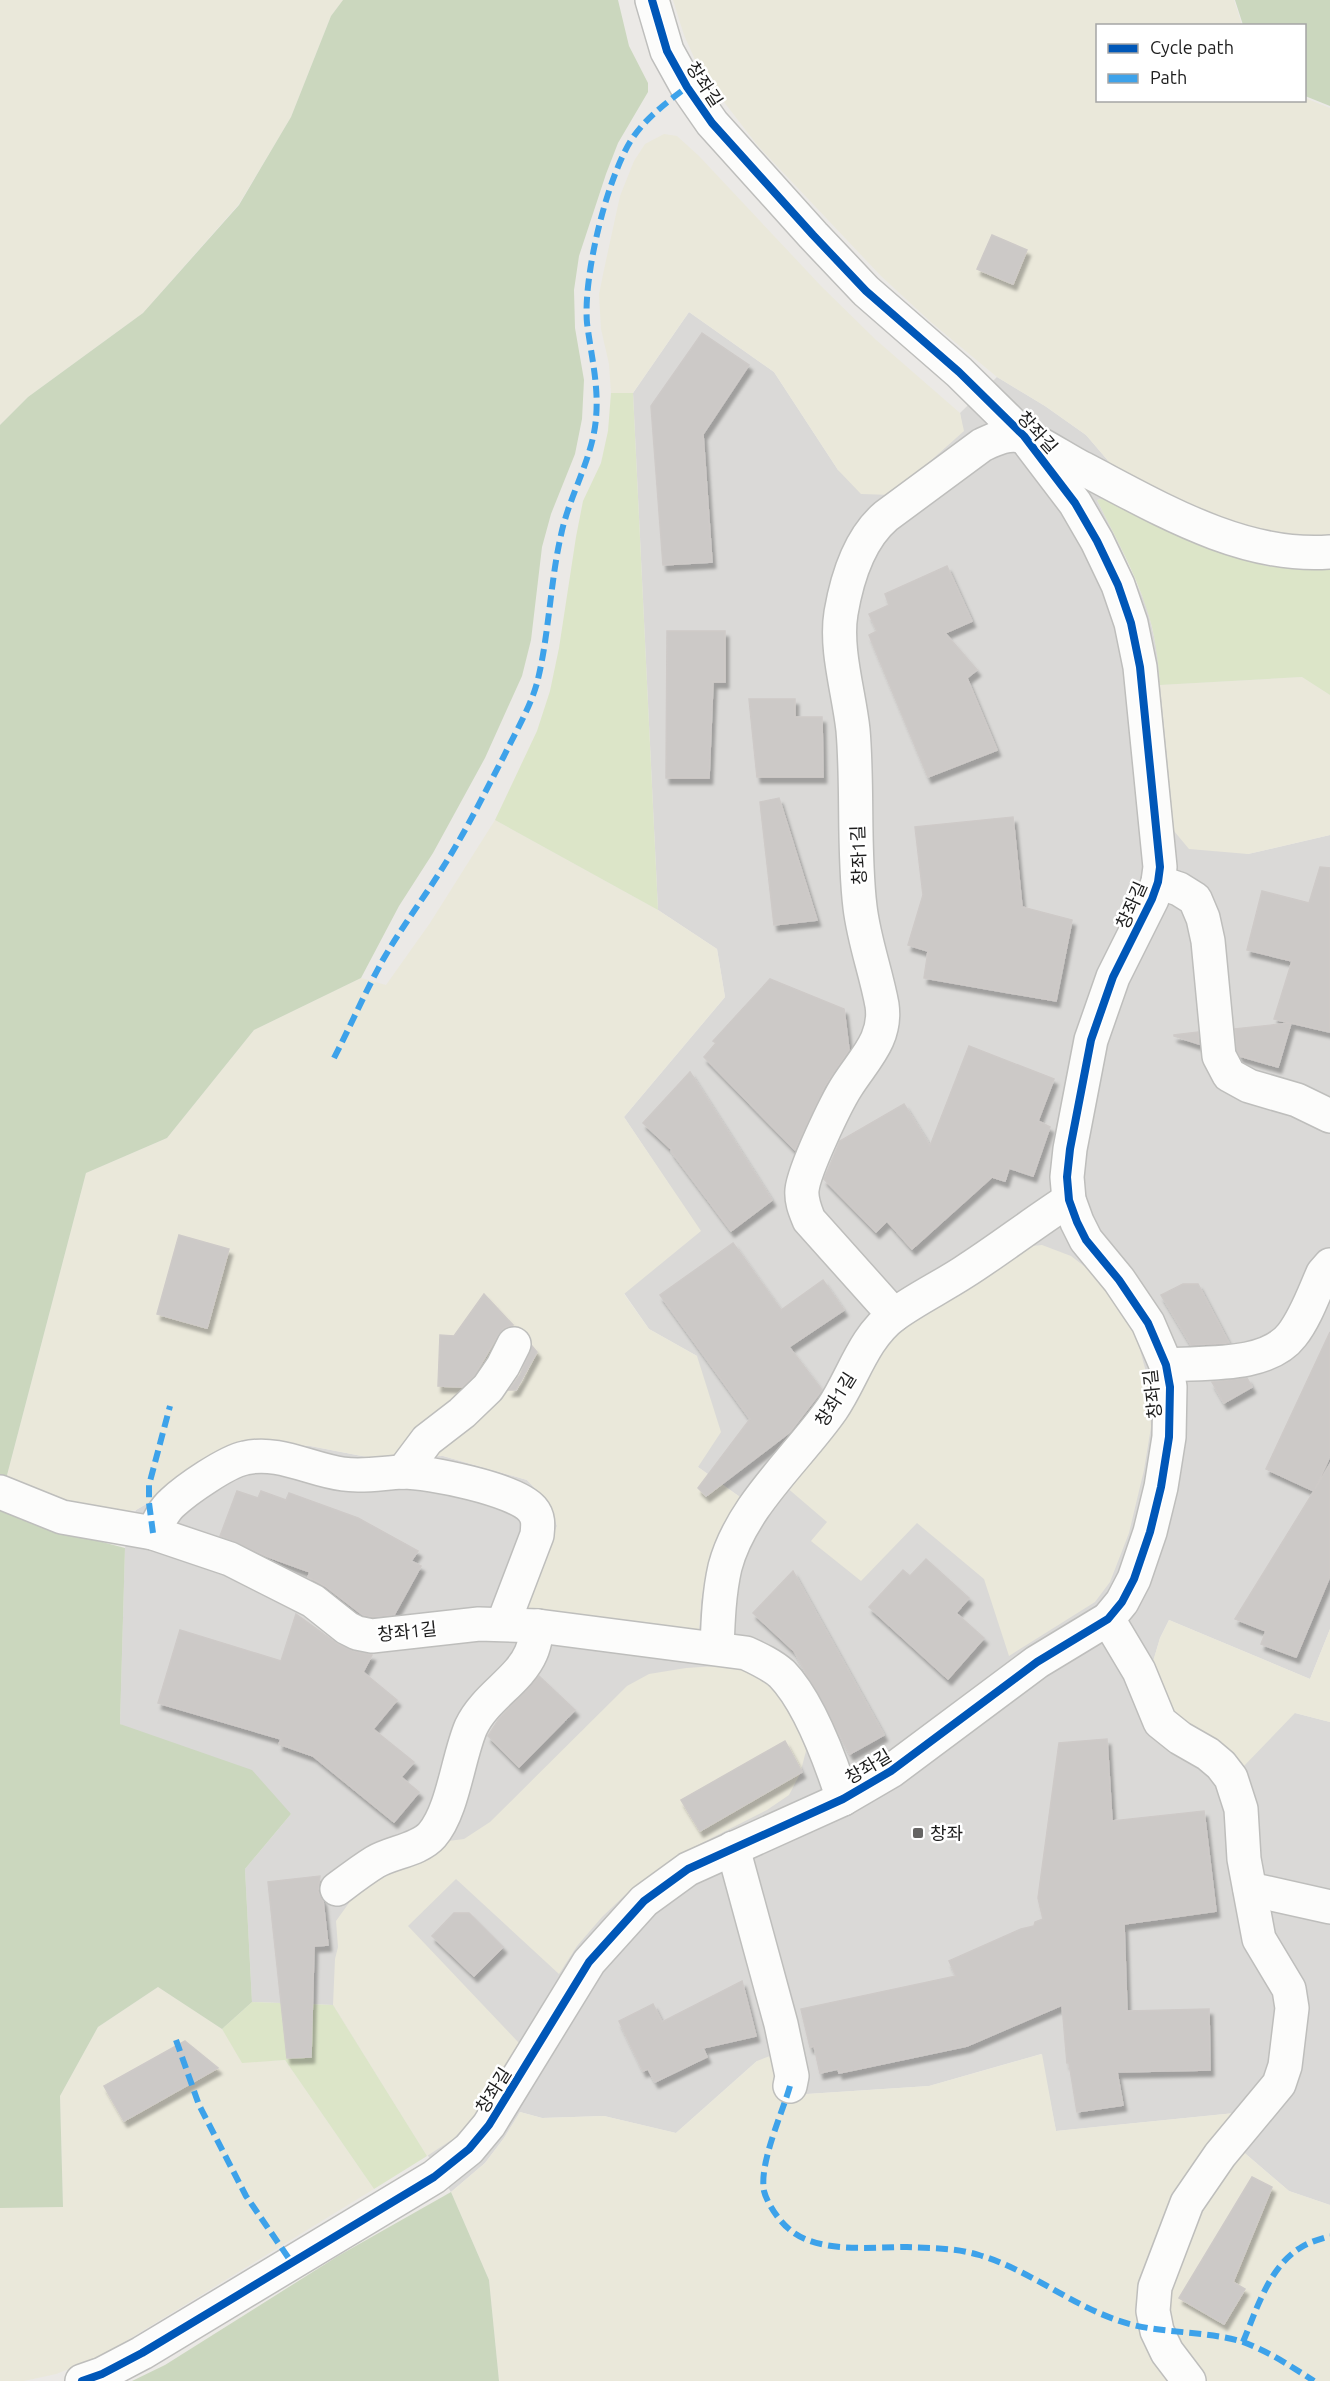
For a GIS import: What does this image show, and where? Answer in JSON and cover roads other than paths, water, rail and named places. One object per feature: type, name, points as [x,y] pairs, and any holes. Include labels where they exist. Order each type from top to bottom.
[{"type":"street","name":"창좌길","points":[[82,2381],[102,2374],[142,2353],[434,2177],[470,2148],[489,2125],[589,1962],[644,1901],[688,1869],[843,1799],[891,1771],[1037,1662],[1107,1619],[1122,1602],[1134,1579],[1150,1532],[1161,1487],[1170,1437],[1170,1387],[1166,1365],[1148,1323],[1119,1280],[1086,1240],[1069,1200],[1067,1177],[1070,1149],[1092,1040],[1113,977],[1145,915],[1158,882],[1160,853],[1140,667],[1131,623],[1118,585],[1097,541],[1075,503],[1024,436],[959,372],[866,291],[813,236],[712,123],[687,87],[667,51],[652,0]]},
{"type":"street","name":"창좌1길","points":[[894,1315],[823,1238],[809,1220],[802,1203],[802,1190],[845,1089],[869,1055],[882,1028],[882,1005],[865,941],[860,907],[856,768],[840,640],[841,613],[857,557],[875,526],[982,445],[1009,435],[1024,436]]},
{"type":"street","points":[[1024,436],[1092,474],[1210,530],[1269,548],[1311,553],[1330,552]]},
{"type":"street","points":[[1158,882],[1179,889],[1195,900],[1203,918],[1208,942],[1219,1056],[1229,1075],[1249,1086],[1297,1100],[1330,1116]]},
{"type":"street","name":"창좌1길","points":[[717,1648],[723,1583],[726,1566],[736,1540],[776,1477],[833,1407],[867,1345],[880,1328],[894,1315],[966,1271],[1069,1200]]},
{"type":"street","points":[[1166,1365],[1242,1360],[1268,1354],[1282,1346],[1293,1335],[1323,1273],[1330,1265]]},
{"type":"street","points":[[403,1472],[427,1440],[462,1413],[488,1388],[504,1366],[514,1344]]},
{"type":"street","points":[[153,1533],[161,1516],[171,1503],[223,1467],[235,1460],[249,1457],[296,1461],[342,1474],[363,1476],[403,1472],[468,1481],[520,1501],[532,1508],[538,1520],[537,1535],[503,1624]]},
{"type":"street","name":"창좌1길","points":[[0,1492],[39,1509],[87,1522],[153,1533],[240,1564],[313,1601],[357,1634],[372,1636],[454,1626],[503,1624],[538,1626],[746,1653],[781,1673],[796,1691],[833,1770],[843,1799]]},
{"type":"street","points":[[1107,1619],[1139,1671],[1160,1722],[1180,1738],[1208,1754],[1231,1778],[1241,1809],[1244,1859],[1258,1939],[1289,1989],[1292,2008],[1286,2066],[1279,2084],[1220,2155],[1187,2203],[1155,2287],[1153,2311],[1157,2331],[1167,2352],[1189,2381]]},
{"type":"street","points":[[337,1889],[375,1862],[419,1844],[431,1836],[443,1814],[472,1726],[490,1698],[527,1660],[534,1645],[538,1626]]},
{"type":"street","points":[[733,1848],[781,2024],[792,2076],[790,2086]]},
{"type":"street","points":[[1250,1889],[1330,1907]]},
{"type":"place","name":"창좌","points":[[918,1833]]}]
